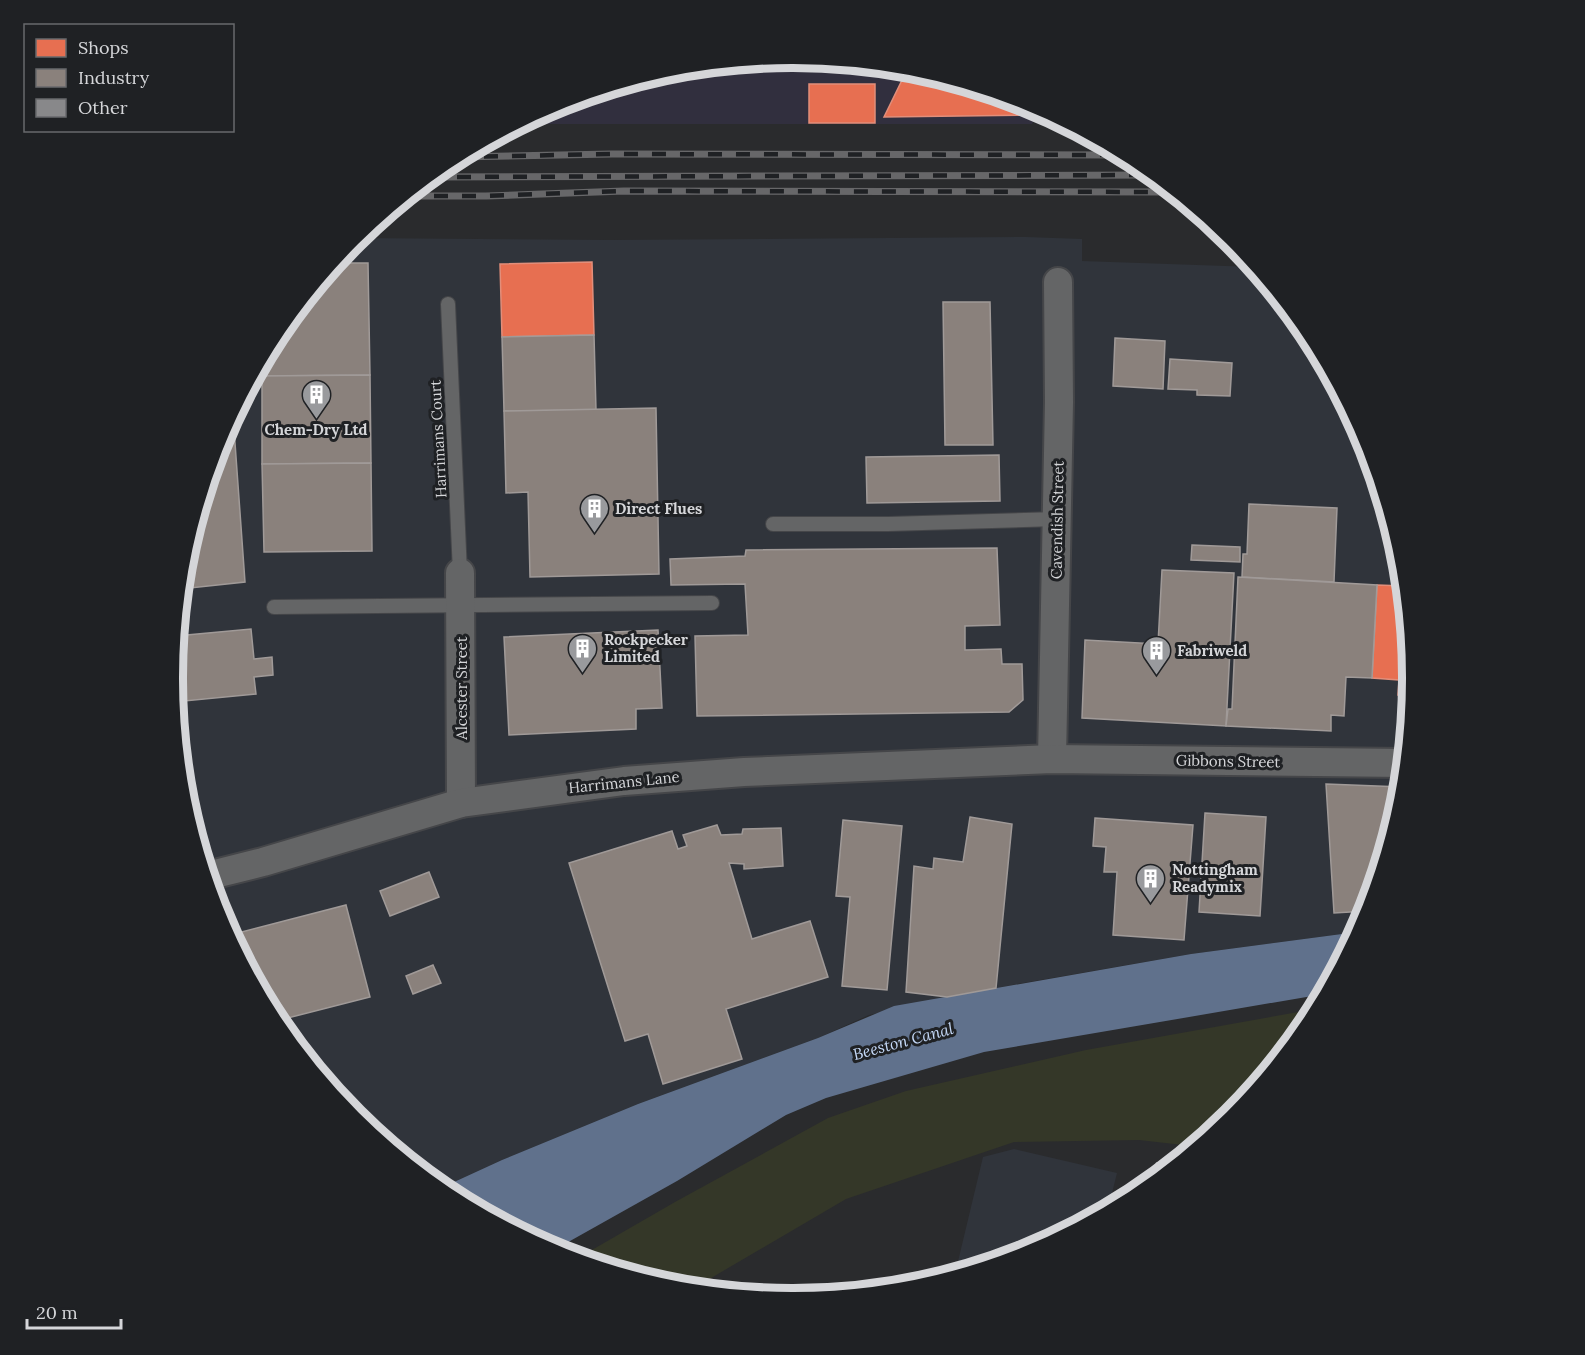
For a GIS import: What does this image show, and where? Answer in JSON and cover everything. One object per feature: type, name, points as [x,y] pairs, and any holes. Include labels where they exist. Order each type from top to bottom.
[{"type":"street","name":"Cavendish Street","points":[[1052,759],[1057,519],[1058,282]]},
{"type":"street","name":"Alcester Street","points":[[460,573],[461,802]]},
{"type":"street","name":"Gibbons Street","points":[[1052,759],[1396,763]]},
{"type":"street","name":"Harrimans Lane","points":[[215,874],[263,862],[461,802],[590,784],[744,772],[1052,759]]},
{"type":"lane","name":"Harrimans Court","points":[[448,304],[460,573]]},
{"type":"lane","points":[[773,524],[1057,519]]},
{"type":"lane","points":[[274,607],[712,603]]},
{"type":"shaded area","points":[[792,68],[832,69],[912,79],[989,100],[1035,118],[1032,124],[536,124],[596,100],[673,79],[753,69]]},
{"type":"shaded area","points":[[1026,237],[1082,239],[1082,261],[1243,267],[1300,339],[1340,408],[1370,481],[1391,558],[1401,638],[1401,717],[1397,757],[1382,835],[1370,874],[1346,933],[1191,954],[1012,985],[869,1015],[818,1038],[638,1104],[451,1183],[390,1136],[361,1109],[309,1049],[264,982],[229,911],[203,835],[188,757],[182,678],[188,598],[203,520],[229,444],[264,372],[309,306],[334,275],[369,238],[610,240]]},
{"type":"shaded area","points":[[1014,1149],[1117,1173],[1111,1198],[1098,1206],[1026,1241],[957,1265],[983,1157]]},
{"type":"green space","points":[[1303,1011],[1251,1080],[1224,1109],[1184,1145],[1139,1140],[1014,1142],[846,1199],[706,1281],[635,1267],[588,1252],[828,1118],[906,1091],[1086,1050]]},
{"type":"water","name":"Beeston Canal","points":[[1346,933],[1312,996],[984,1052],[826,1098],[786,1115],[677,1181],[566,1243],[487,1206],[451,1183],[638,1104],[818,1038],[894,1006],[1191,954]]},
{"type":"building: Shops","points":[[903,78],[950,88],[1028,115],[884,117]]},
{"type":"building: Shops","points":[[809,84],[875,84],[875,123],[809,123]]},
{"type":"building: Shops","points":[[592,262],[594,335],[502,337],[500,264]]},
{"type":"building: Shops","points":[[1377,585],[1395,586],[1401,638],[1402,695],[1398,695],[1399,680],[1372,678]]},
{"type":"building: Industry","points":[[345,263],[368,263],[370,375],[262,376],[309,306]]},
{"type":"building: Industry","points":[[943,302],[990,302],[993,445],[945,445]]},
{"type":"building: Industry","points":[[594,335],[596,410],[504,411],[502,337]]},
{"type":"building: Industry","points":[[1115,338],[1165,341],[1163,389],[1113,386]]},
{"type":"building: Industry","points":[[1170,359],[1232,363],[1230,396],[1197,395],[1197,390],[1168,389]]},
{"type":"building: Industry","name":"Chem-Dry Ltd","points":[[370,375],[371,463],[262,464],[262,376]]},
{"type":"building: Industry","name":"Direct Flues","points":[[656,408],[659,574],[530,577],[528,492],[506,493],[504,411]]},
{"type":"building: Industry","points":[[234,432],[245,582],[189,588],[203,520]]},
{"type":"building: Industry","points":[[999,455],[1000,501],[867,503],[866,457]]},
{"type":"building: Industry","points":[[371,463],[372,551],[264,552],[262,464]]},
{"type":"building: Industry","points":[[1249,504],[1337,508],[1334,582],[1242,577],[1243,554],[1247,554]]},
{"type":"building: Industry","points":[[1192,545],[1240,547],[1240,562],[1191,560]]},
{"type":"building: Industry","points":[[997,548],[1000,625],[965,626],[965,650],[1001,649],[1002,664],[1022,664],[1023,700],[1009,712],[697,716],[695,636],[748,635],[745,584],[671,585],[670,559],[745,556],[746,550]]},
{"type":"building: Industry","name":"Fabriweld","points":[[1162,570],[1234,573],[1226,726],[1082,718],[1085,640],[1158,644]]},
{"type":"building: Industry","points":[[1238,577],[1377,585],[1372,678],[1346,677],[1344,716],[1331,715],[1331,731],[1226,726],[1228,709],[1232,709]]},
{"type":"building: Industry","points":[[251,629],[254,659],[272,657],[273,675],[254,677],[256,694],[183,701],[184,635]]},
{"type":"building: Industry","name":"Rockpecker Limited","points":[[658,630],[662,708],[636,709],[636,729],[509,735],[504,637]]},
{"type":"building: Industry","points":[[1326,784],[1393,787],[1382,835],[1356,912],[1334,913]]},
{"type":"building: Industry","points":[[1205,813],[1266,817],[1260,916],[1199,912]]},
{"type":"building: Industry","points":[[970,817],[1012,824],[996,988],[947,997],[906,992],[914,866],[933,869],[934,858],[963,862]]},
{"type":"building: Industry","name":"Nottingham Readymix","points":[[1095,818],[1193,825],[1184,940],[1113,935],[1117,872],[1104,872],[1106,847],[1093,846]]},
{"type":"building: Industry","points":[[843,820],[902,826],[887,990],[842,986],[850,897],[836,896]]},
{"type":"building: Industry","points":[[717,825],[721,835],[742,834],[743,829],[781,828],[783,866],[744,869],[744,864],[729,863],[752,939],[810,921],[828,977],[726,1009],[742,1059],[663,1084],[648,1034],[625,1041],[569,863],[672,831],[678,849],[687,846],[683,835]]},
{"type":"building: Industry","points":[[429,872],[439,897],[390,916],[380,891]]},
{"type":"building: Industry","points":[[346,905],[370,997],[287,1018],[264,982],[239,933]]},
{"type":"building: Industry","points":[[433,965],[441,983],[413,994],[406,976]]},
{"type":"railway","points":[[475,157],[612,154],[1107,155]]},
{"type":"railway","points":[[444,177],[1138,175]]},
{"type":"railway","points":[[419,196],[624,191],[1161,192]]},
{"type":"place","name":"Chem-Dry Ltd","points":[[316,420]]},
{"type":"place","name":"Direct Flues","points":[[594,534]]},
{"type":"place","name":"Rockpecker Limited","points":[[583,674]]},
{"type":"place","name":"Fabriweld","points":[[1156,676]]},
{"type":"place","name":"Nottingham Readymix","points":[[1151,904]]}]
